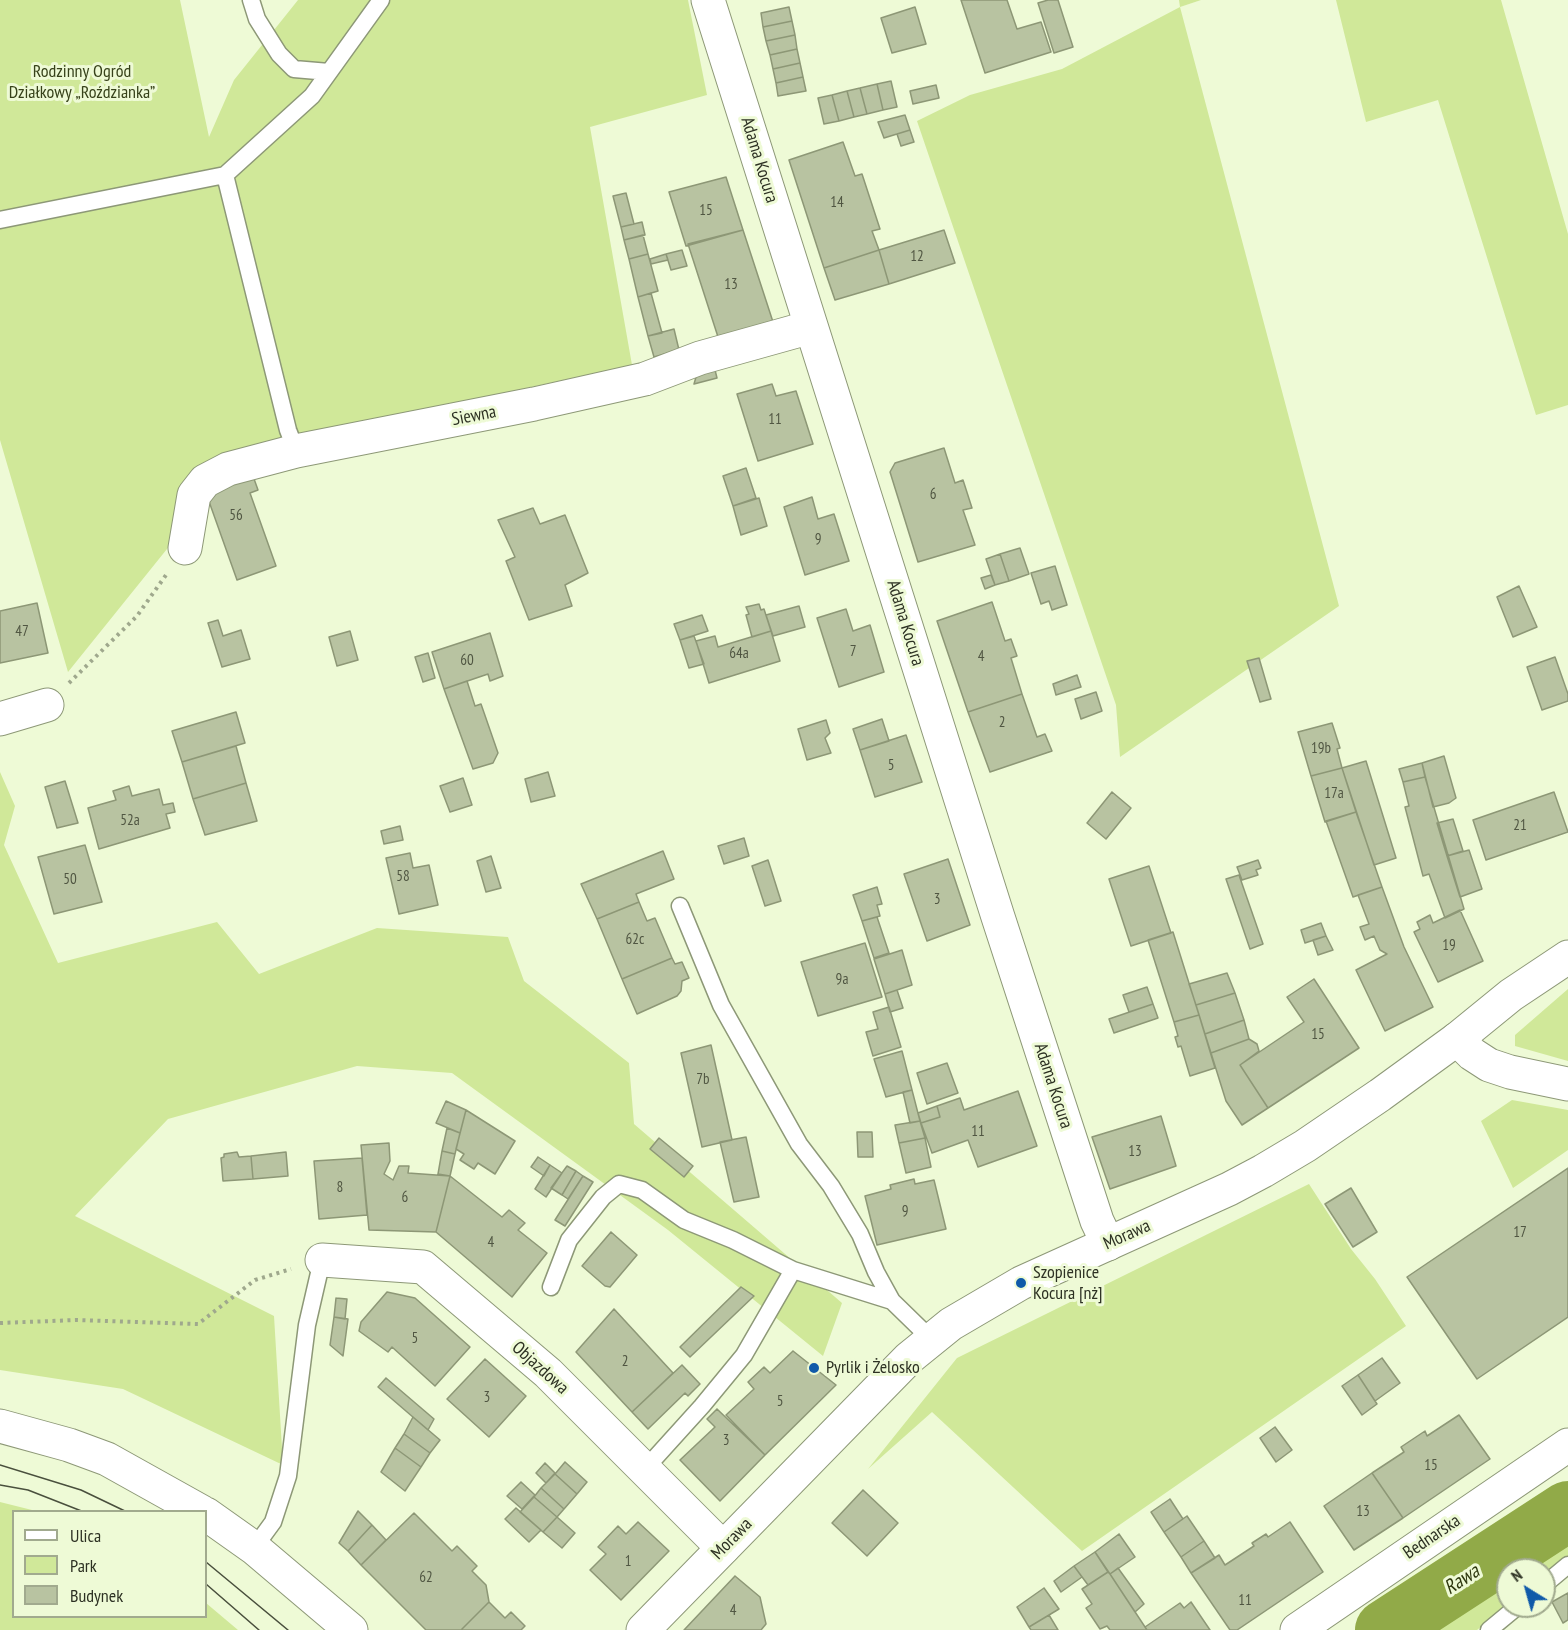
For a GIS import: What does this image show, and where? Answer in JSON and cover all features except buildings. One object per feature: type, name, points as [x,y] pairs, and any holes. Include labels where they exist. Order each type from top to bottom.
[{"type":"street","name":"Adama Kocura","points":[[708,0],[1005,940],[1097,1221],[1108,1244]]},
{"type":"street","name":"Siewna","points":[[185,548],[194,495],[205,481],[228,469],[296,451],[534,404],[645,379],[700,358],[811,327]]},
{"type":"street","points":[[0,719],[47,705]]},
{"type":"street","name":"Morawa","points":[[643,1630],[909,1358],[972,1310],[1021,1282],[1229,1189],[1263,1171],[1305,1146],[1361,1107],[1457,1039],[1511,994],[1568,957]]},
{"type":"street","points":[[1457,1039],[1472,1054],[1489,1065],[1510,1072],[1568,1084]]},
{"type":"street","name":"Objazdowa","points":[[322,1260],[423,1267],[548,1372],[723,1548]]},
{"type":"street","points":[[0,1426],[50,1438],[107,1460],[199,1510]]},
{"type":"street","name":"Bednarska","points":[[1297,1630],[1568,1445]]},
{"type":"street","points":[[207,1515],[254,1548],[351,1630]]},
{"type":"lane","points":[[251,0],[257,19],[279,54],[294,69],[329,72]]},
{"type":"lane","points":[[0,220],[225,175],[312,96],[381,0]]},
{"type":"lane","points":[[225,175],[288,430],[296,451]]},
{"type":"lane","points":[[680,906],[721,1005],[799,1144],[831,1186],[860,1234],[876,1272],[892,1301],[931,1340]]},
{"type":"lane","points":[[551,1287],[569,1240],[603,1197],[619,1184],[642,1190],[684,1220],[733,1240],[793,1270],[892,1301]]},
{"type":"lane","points":[[254,1548],[273,1522],[288,1476],[307,1325],[322,1260]]},
{"type":"lane","points":[[645,1469],[744,1355],[793,1270]]},
{"type":"lane","points":[[1556,1575],[1568,1565]]},
{"type":"lane","points":[[1489,1630],[1504,1618]]},
{"type":"path","points":[[47,705],[137,616],[185,548]]},
{"type":"path","points":[[0,1323],[77,1320],[198,1324],[255,1280],[322,1260]]},
{"type":"green space","name":"Rodzinny Ogród Działkowy „Roździanka”","points":[[0,0],[180,0],[209,137],[234,80],[298,0],[688,0],[707,95],[590,127],[632,365],[463,402],[194,472],[171,544],[68,672],[0,440]]},
{"type":"green space","points":[[1179,0],[1201,0],[1180,7]]},
{"type":"green space","points":[[1336,0],[1501,0],[1568,234],[1568,405],[1536,415],[1438,100],[1366,122]]},
{"type":"green space","points":[[1180,7],[1339,606],[1120,757],[1116,705],[917,121],[970,95],[1062,69]]},
{"type":"green space","points":[[0,772],[15,806],[4,845],[58,963],[217,922],[259,974],[377,928],[508,937],[524,981],[629,1063],[634,1124],[842,1303],[823,1356],[668,1230],[452,1073],[357,1066],[168,1119],[75,1216],[274,1316],[283,1465],[123,1389],[0,1370]]},
{"type":"green space","points":[[1568,989],[1568,1061],[1515,1046],[1515,1035]]},
{"type":"green space","points":[[1512,1100],[1568,1110],[1568,1150],[1513,1188],[1481,1121]]},
{"type":"green space","points":[[1309,1184],[1351,1249],[1375,1279],[1406,1326],[1082,1551],[932,1412],[868,1469],[957,1358]]},
{"type":"green space","points":[[0,1502],[32,1510],[12,1510],[12,1618],[207,1618],[207,1604],[238,1630],[0,1630]]},
{"type":"green space","points":[[1568,1533],[1568,1556],[1556,1566],[1556,1558],[1529,1558]]},
{"type":"green space","points":[[1496,1579],[1496,1615],[1477,1630],[1417,1630]]},
{"type":"waterway","name":"Rawa","points":[[1385,1630],[1568,1511]]},
{"type":"tram line","points":[[0,1465],[81,1490],[123,1510]]},
{"type":"tram line","points":[[0,1485],[28,1490],[79,1510]]},
{"type":"tram line","points":[[207,1563],[288,1630]]},
{"type":"tram line","points":[[207,1585],[259,1630]]},
{"type":"place","name":"Szopienice Kocura [nż]","points":[[1021,1283]]},
{"type":"place","name":"Pyrlik i Żelosko","points":[[814,1368]]}]
